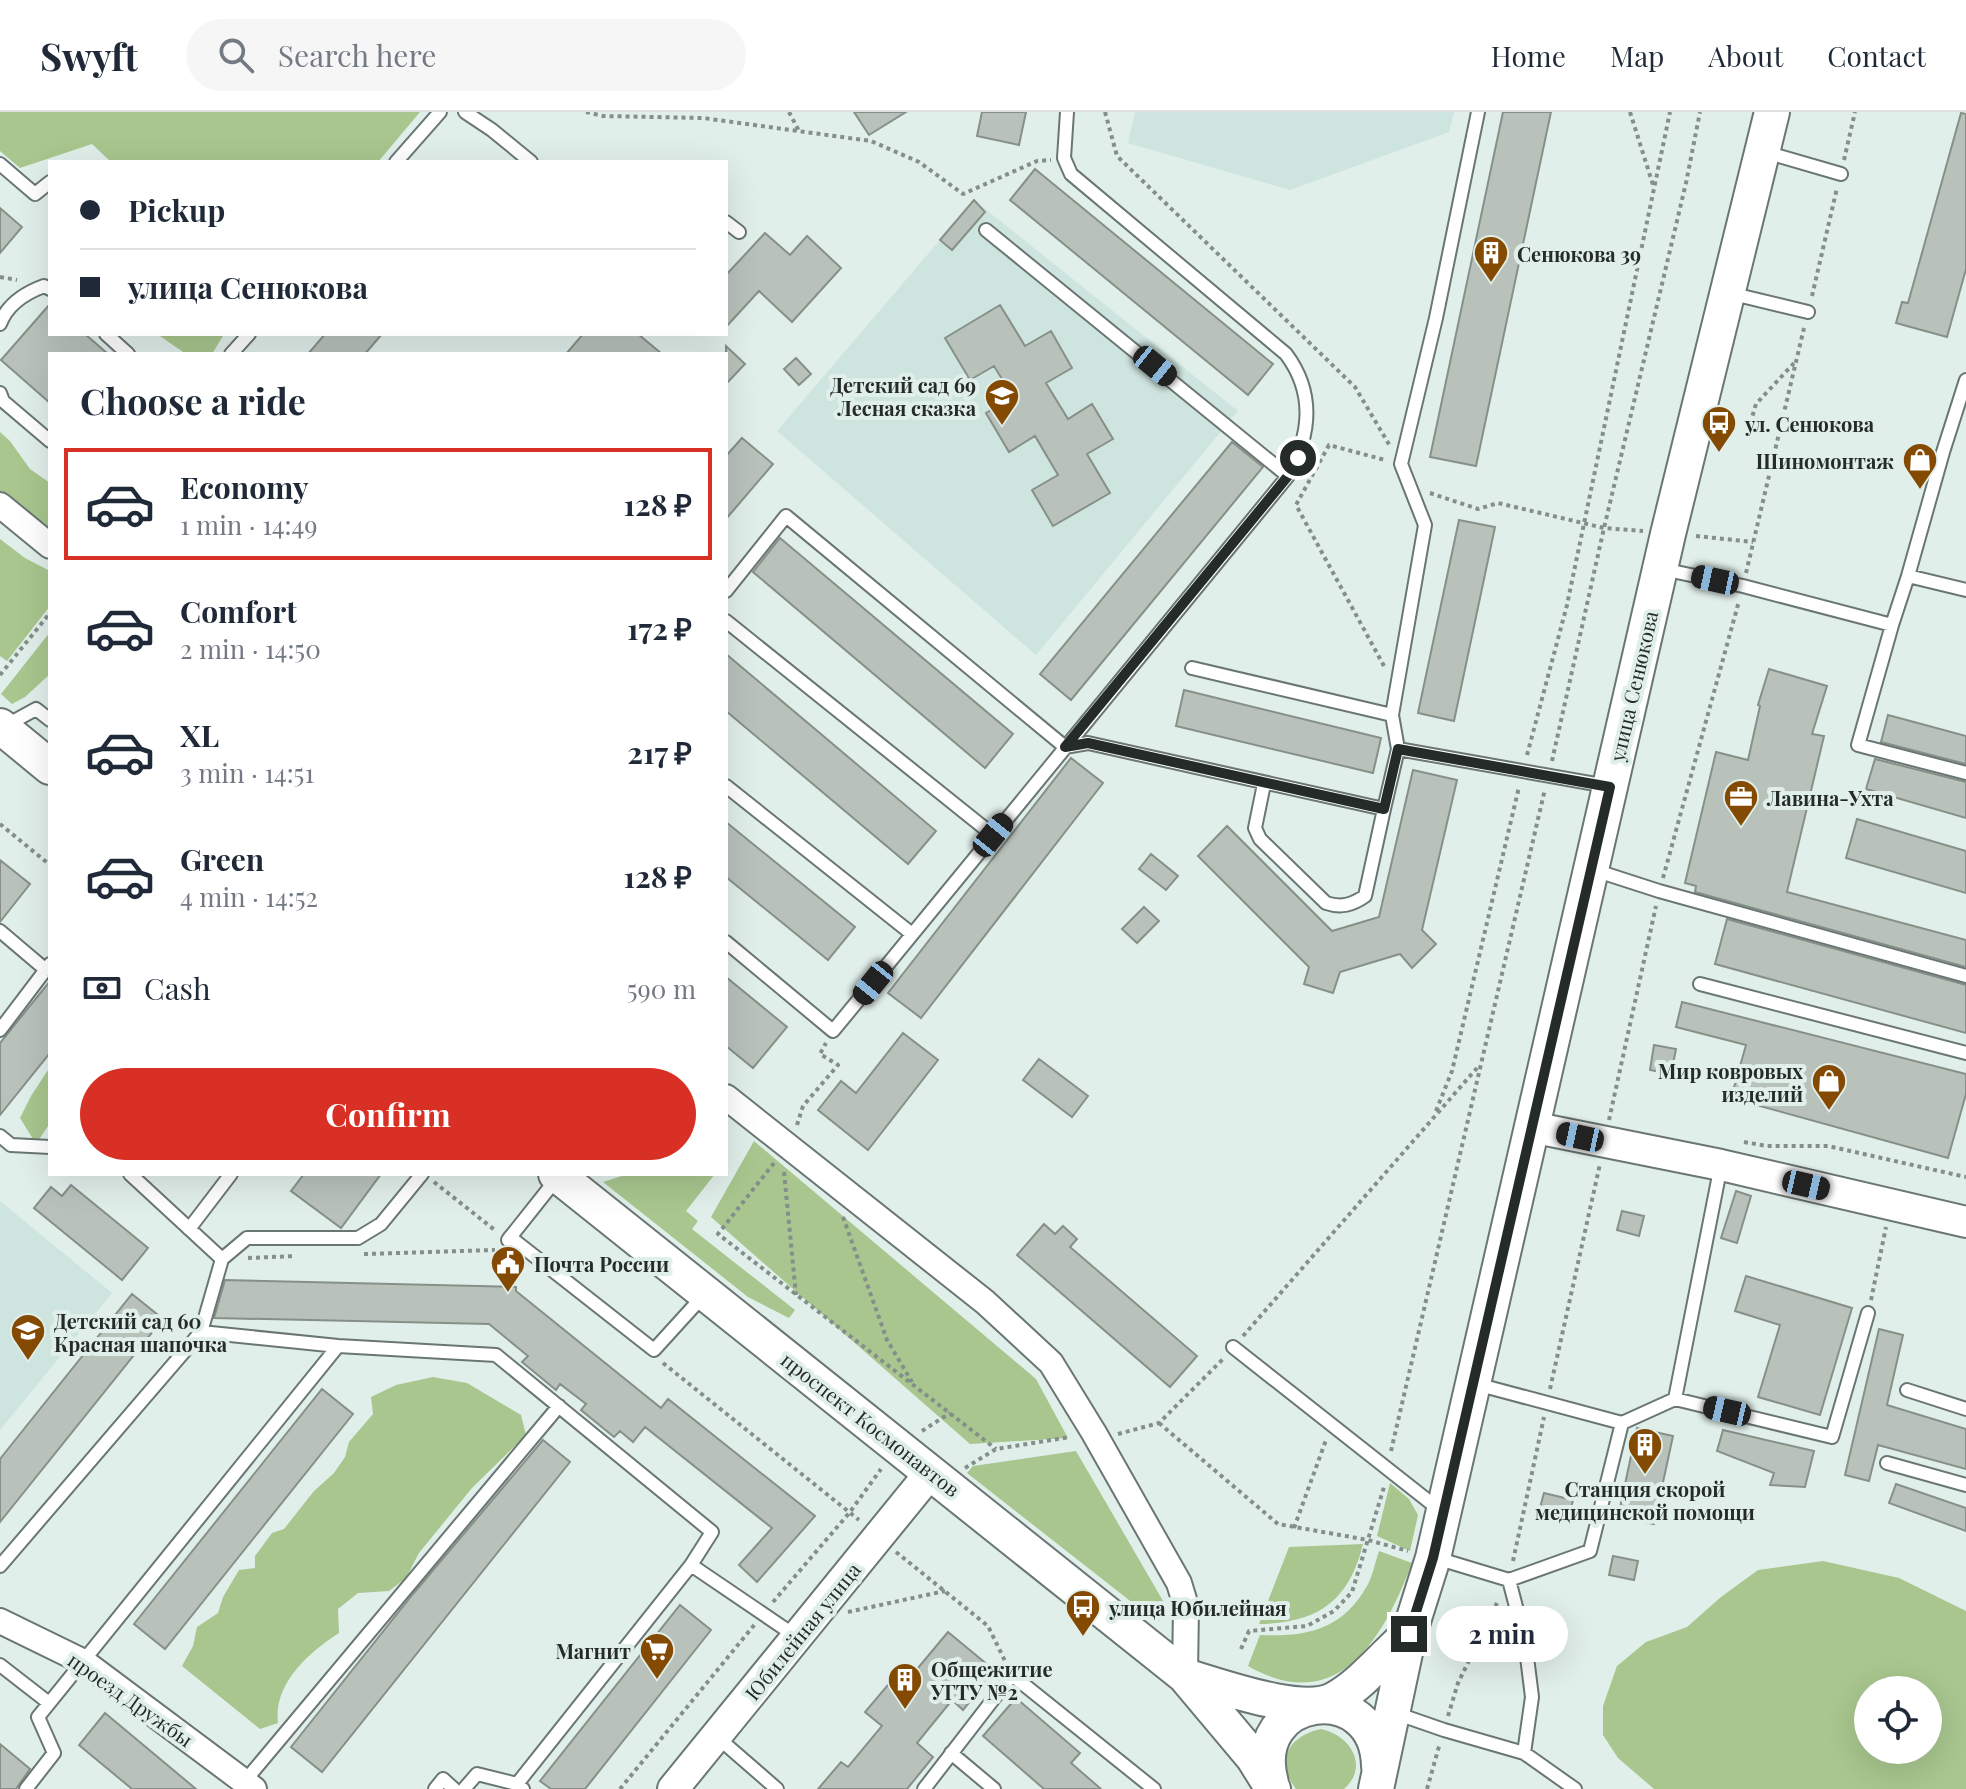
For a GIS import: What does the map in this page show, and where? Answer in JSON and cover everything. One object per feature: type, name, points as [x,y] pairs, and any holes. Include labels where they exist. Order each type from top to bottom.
[{"type":"main road","name":"улица Сенюкова","points":[[1376,1783],[1409,1634],[1433,1558],[1660,568],[1772,112]]},
{"type":"main road","points":[[1,727],[48,765]]},
{"type":"main road","name":"проспект Космонавтов","points":[[558,1176],[1185,1676],[1232,1729],[1273,1788]]},
{"type":"main road","name":"улица Сенюкова","points":[[1273,1788],[1267,1767],[1268,1748],[1276,1730],[1289,1716],[1332,1701],[1347,1691],[1409,1634]]},
{"type":"main road","name":"проспект Космонавтов","points":[[1185,1676],[1249,1695],[1314,1707]]},
{"type":"main road","name":"улица Сенюкова","points":[[1314,1707],[1325,1705],[1344,1709],[1360,1719],[1372,1734],[1379,1751],[1376,1783]]},
{"type":"street","points":[[0,505],[48,544]]},
{"type":"street","points":[[728,1099],[943,1268],[1051,1363],[1179,1583],[1186,1606],[1185,1676]]},
{"type":"street","points":[[1531,1127],[1604,1143],[1728,1153],[1891,1205],[1966,1222]]},
{"type":"street","name":"Юбилейная улица","points":[[673,1789],[798,1637],[893,1543],[939,1478]]},
{"type":"street","name":"проезд Дружбы","points":[[0,1621],[84,1662],[250,1785]]},
{"type":"lane","points":[[398,160],[440,112]]},
{"type":"lane","points":[[465,112],[529,160]]},
{"type":"lane","points":[[728,944],[833,1031],[1288,476],[1298,458],[1305,435],[1306,390],[1300,372],[1286,354],[1071,174],[1064,158],[1067,112]]},
{"type":"lane","points":[[1264,784],[1255,828],[1260,839],[1326,903],[1336,907],[1355,903],[1365,896],[1398,749],[1392,715],[1425,525],[1401,464],[1436,318],[1478,112]]},
{"type":"lane","points":[[1762,152],[1841,174]]},
{"type":"lane","points":[[0,164],[35,194],[48,184]]},
{"type":"lane","points":[[728,224],[739,232]]},
{"type":"lane","points":[[986,230],[1288,476]]},
{"type":"lane","points":[[0,324],[3,315],[26,292],[44,286],[48,288]]},
{"type":"lane","points":[[1729,293],[1808,312]]},
{"type":"lane","points":[[108,336],[126,352]]},
{"type":"lane","points":[[233,352],[247,336]]},
{"type":"lane","points":[[1966,380],[1858,745],[1966,773]]},
{"type":"lane","points":[[0,393],[3,401],[48,439]]},
{"type":"lane","points":[[728,588],[786,516],[1065,747],[1088,743],[1384,809]]},
{"type":"lane","points":[[1660,568],[1892,625]]},
{"type":"lane","points":[[1908,576],[1966,590]]},
{"type":"lane","points":[[728,623],[993,835]]},
{"type":"lane","points":[[1192,668],[1392,715]]},
{"type":"lane","points":[[1,727],[36,709],[48,718]]},
{"type":"lane","points":[[1398,749],[1610,787]]},
{"type":"lane","points":[[728,788],[912,934]]},
{"type":"lane","points":[[1591,869],[1659,891],[1966,976]]},
{"type":"lane","points":[[0,931],[48,967],[0,1030]]},
{"type":"lane","points":[[1700,984],[1966,1053]]},
{"type":"lane","points":[[0,1136],[11,1145],[48,1147]]},
{"type":"lane","points":[[1675,1399],[1728,1153]]},
{"type":"lane","points":[[132,1176],[222,1259]]},
{"type":"lane","points":[[189,1229],[229,1176]]},
{"type":"lane","points":[[0,1566],[201,1332],[222,1259],[247,1238],[358,1238],[381,1224],[423,1176]]},
{"type":"lane","points":[[556,1176],[509,1239],[654,1350],[705,1293]]},
{"type":"lane","points":[[1473,1383],[1622,1423],[1675,1399],[1832,1437],[1868,1313]]},
{"type":"lane","points":[[201,1332],[338,1346],[496,1355],[712,1532],[691,1565],[520,1786],[477,1774],[464,1789]]},
{"type":"lane","points":[[26,1789],[54,1753],[38,1717],[338,1346]]},
{"type":"lane","points":[[1233,1347],[1443,1512]]},
{"type":"lane","points":[[1907,1390],[1966,1409]]},
{"type":"lane","points":[[250,1785],[559,1406]]},
{"type":"lane","points":[[1433,1558],[1509,1580],[1590,1551],[1622,1423]]},
{"type":"lane","points":[[1887,1463],[1966,1485]]},
{"type":"lane","points":[[691,1565],[798,1637]]},
{"type":"lane","points":[[1509,1580],[1525,1641],[1532,1697],[1524,1753]]},
{"type":"lane","points":[[0,1665],[49,1703]]},
{"type":"lane","points":[[924,1789],[1012,1675],[1154,1789]]},
{"type":"lane","points":[[1392,1712],[1524,1753],[1575,1789]]},
{"type":"lane","points":[[716,1736],[777,1789]]},
{"type":"lane","points":[[951,1753],[994,1789]]},
{"type":"lane","points":[[435,1789],[443,1779],[454,1789]]},
{"type":"path","points":[[586,112],[603,116],[703,118],[871,141],[919,162],[963,194],[1037,161],[1064,158]]},
{"type":"path","points":[[789,112],[799,131]]},
{"type":"path","points":[[1630,112],[1654,187]]},
{"type":"path","points":[[1435,1113],[1452,1071],[1523,773],[1567,605],[1670,112]]},
{"type":"path","points":[[1241,1649],[1249,1631],[1307,1626],[1334,1611],[1352,1592],[1368,1540],[1388,1469],[1700,112]]},
{"type":"path","points":[[1748,431],[1756,404],[1796,361]]},
{"type":"path","points":[[1401,464],[1430,494],[1478,509],[1498,503],[1604,528]]},
{"type":"path","points":[[1458,1683],[1509,1580],[1659,891],[1753,542]]},
{"type":"path","points":[[0,675],[48,615]]},
{"type":"path","points":[[0,824],[48,863]]},
{"type":"path","points":[[796,1297],[784,1171],[787,1146],[803,1106],[838,1065],[820,1054],[833,1031]]},
{"type":"path","points":[[939,1478],[996,1449],[1094,1433],[1117,1435],[1159,1423],[1233,1347],[1479,1066]]},
{"type":"path","points":[[787,1146],[718,1234],[996,1449]]},
{"type":"path","points":[[1728,1153],[1767,1146],[1828,1146],[1966,1177]]},
{"type":"path","points":[[427,1176],[509,1239]]},
{"type":"path","points":[[1868,1313],[1891,1205]]},
{"type":"path","points":[[841,1212],[887,1340],[913,1384]]},
{"type":"path","points":[[655,1357],[893,1543],[988,1626],[1012,1675]]},
{"type":"path","points":[[1159,1423],[1278,1524],[1368,1540],[1433,1558]]},
{"type":"path","points":[[1294,1528],[1328,1435]]},
{"type":"path","points":[[620,1789],[850,1512]]},
{"type":"path","points":[[856,1601],[846,1613],[945,1591]]},
{"type":"shaded area","points":[[1135,112],[1454,112],[1449,132],[1290,190],[1128,143]]},
{"type":"shaded area","name":"Детский сад 69 Лесная сказка","points":[[974,200],[1238,411],[1036,655],[777,431]]},
{"type":"shaded area","name":"Детский сад 60 Красная шапочка","points":[[0,1201],[112,1293],[0,1430]]},
{"type":"green space","points":[[0,112],[420,112],[380,160],[109,160],[92,144],[20,168],[0,151]]},
{"type":"green space","points":[[160,336],[223,336],[213,352],[183,352]]},
{"type":"green space","points":[[0,432],[30,469],[48,482],[48,534],[0,495]]},
{"type":"green space","points":[[0,539],[25,558],[48,570],[48,609],[7,661],[0,656]]},
{"type":"green space","points":[[48,635],[48,676],[25,697],[12,704],[1,694]]},
{"type":"green space","points":[[48,1070],[48,1126],[36,1144],[20,1118]]},
{"type":"green space","points":[[754,1141],[1036,1379],[1068,1438],[970,1444],[711,1217]]},
{"type":"green space","points":[[622,1176],[713,1176],[686,1211],[698,1221],[692,1229],[795,1310],[789,1318],[748,1297],[603,1182]]},
{"type":"green space","points":[[433,1377],[467,1383],[521,1415],[526,1435],[472,1488],[419,1553],[406,1578],[389,1591],[358,1593],[338,1609],[339,1633],[295,1670],[281,1695],[278,1723],[260,1729],[182,1666],[193,1646],[197,1627],[218,1613],[223,1597],[239,1570],[255,1568],[255,1556],[272,1533],[284,1529],[314,1491],[334,1473],[345,1457],[349,1442],[373,1414],[371,1397],[396,1385]]},
{"type":"green space","points":[[1076,1451],[1166,1606],[1165,1617],[1157,1622],[967,1473],[973,1466]]},
{"type":"green space","points":[[1390,1483],[1409,1499],[1418,1515],[1410,1551],[1377,1536]]},
{"type":"green space","points":[[1363,1544],[1349,1581],[1328,1605],[1298,1619],[1259,1624],[1289,1547]]},
{"type":"green space","points":[[1379,1551],[1412,1563],[1387,1618],[1372,1642],[1354,1662],[1332,1676],[1308,1682],[1280,1680],[1248,1666],[1260,1635],[1308,1632],[1322,1628],[1346,1612],[1367,1586]]},
{"type":"green space","points":[[1823,1561],[1899,1578],[1966,1611],[1966,1789],[1654,1789],[1618,1758],[1603,1735],[1603,1706],[1617,1666],[1646,1642],[1687,1627],[1758,1570]]},
{"type":"green space","points":[[1321,1729],[1340,1738],[1353,1753],[1356,1761],[1352,1780],[1344,1789],[1296,1789],[1286,1769],[1288,1751],[1300,1737]]},
{"type":"building","points":[[854,112],[906,112],[869,135]]},
{"type":"building","points":[[982,112],[1026,112],[1019,145],[977,136]]},
{"type":"building","name":"Сенюкова 39","points":[[1503,112],[1551,112],[1476,466],[1430,457]]},
{"type":"building","points":[[1961,113],[1966,114],[1966,269],[1947,337],[1896,323],[1902,302],[1908,303]]},
{"type":"building","points":[[1035,169],[1273,364],[1248,395],[1010,200]]},
{"type":"building","points":[[974,200],[985,212],[952,250],[940,240]]},
{"type":"building","points":[[0,208],[22,227],[0,253]]},
{"type":"building","points":[[765,233],[790,255],[807,236],[841,268],[792,322],[759,291],[728,325],[728,273]]},
{"type":"building","points":[[1000,305],[1025,346],[1051,331],[1072,368],[1046,383],[1068,419],[1092,404],[1113,439],[1087,454],[1110,493],[1053,526],[1032,490],[1058,475],[1035,436],[1009,452],[986,413],[1013,397],[994,366],[970,380],[945,338]]},
{"type":"building","points":[[48,306],[48,336],[87,336],[106,352],[48,352],[48,401],[1,360]]},
{"type":"building","points":[[323,336],[380,336],[367,352],[310,352]]},
{"type":"building","points":[[581,336],[640,336],[660,352],[568,352]]},
{"type":"building","points":[[726,346],[745,364],[728,382],[728,352]]},
{"type":"building","points":[[796,358],[811,374],[799,385],[784,369]]},
{"type":"building","points":[[742,438],[773,464],[728,517],[728,454]]},
{"type":"building","points":[[1232,442],[1263,467],[1071,700],[1040,674]]},
{"type":"building","points":[[1459,520],[1495,527],[1454,721],[1418,713]]},
{"type":"building","points":[[780,538],[1013,734],[985,768],[753,572]]},
{"type":"building","points":[[728,656],[936,831],[908,864],[728,713]]},
{"type":"building","points":[[1769,669],[1827,686],[1812,734],[1824,736],[1787,892],[1966,940],[1966,967],[1695,892],[1696,886],[1685,883],[1716,752],[1748,760],[1758,705]]},
{"type":"building","points":[[1184,690],[1381,738],[1373,773],[1176,726]]},
{"type":"building","points":[[1888,715],[1966,736],[1966,764],[1881,742]]},
{"type":"building","points":[[1071,758],[1103,783],[921,1018],[888,993]]},
{"type":"building","points":[[1875,759],[1966,782],[1966,818],[1866,789]]},
{"type":"building","points":[[1413,770],[1457,780],[1422,930],[1436,944],[1412,968],[1400,954],[1340,972],[1333,993],[1304,984],[1309,967],[1198,856],[1227,826],[1332,931],[1379,917]]},
{"type":"building","points":[[1857,819],[1966,851],[1966,893],[1846,858]]},
{"type":"building","points":[[728,824],[855,927],[828,960],[728,879]]},
{"type":"building","points":[[1151,854],[1178,876],[1166,890],[1139,869]]},
{"type":"building","points":[[0,860],[30,884],[0,922]]},
{"type":"building","points":[[1144,907],[1159,921],[1137,943],[1122,929]]},
{"type":"building","points":[[1727,919],[1966,985],[1966,1033],[1715,964]]},
{"type":"building","points":[[728,979],[787,1027],[753,1068],[728,1048]]},
{"type":"building","points":[[48,983],[48,1055],[0,1115],[0,1043]]},
{"type":"building","points":[[1682,1002],[1966,1074],[1966,1094],[1948,1158],[1731,1098],[1746,1045],[1676,1027]]},
{"type":"building","points":[[903,1033],[938,1060],[868,1150],[818,1110],[841,1081],[856,1093]]},
{"type":"building","points":[[1654,1045],[1676,1049],[1671,1074],[1650,1070]]},
{"type":"building","points":[[1039,1059],[1088,1096],[1072,1117],[1023,1080]]},
{"type":"building","points":[[302,1176],[380,1176],[341,1228],[291,1191]]},
{"type":"building","points":[[71,1185],[148,1248],[122,1280],[34,1208],[51,1187],[62,1196]]},
{"type":"building","points":[[1736,1191],[1751,1196],[1737,1243],[1721,1238]]},
{"type":"building","points":[[1622,1211],[1644,1216],[1639,1236],[1617,1230]]},
{"type":"building","points":[[1044,1224],[1055,1234],[1063,1226],[1077,1239],[1070,1247],[1197,1356],[1170,1387],[1017,1255]]},
{"type":"building","points":[[1746,1276],[1852,1308],[1820,1415],[1758,1397],[1780,1325],[1735,1311]]},
{"type":"building","points":[[225,1280],[516,1287],[516,1291],[661,1408],[668,1399],[815,1516],[757,1582],[739,1565],[772,1528],[645,1427],[633,1442],[620,1431],[614,1437],[581,1410],[586,1404],[560,1384],[556,1390],[522,1362],[528,1356],[489,1324],[214,1318]]},
{"type":"building","points":[[132,1294],[163,1319],[0,1522],[0,1459]]},
{"type":"building","points":[[1879,1329],[1903,1335],[1887,1405],[1966,1429],[1966,1469],[1878,1445],[1869,1481],[1845,1475]]},
{"type":"building","points":[[322,1389],[353,1414],[165,1649],[134,1624]]},
{"type":"building","name":"Станция скорой медицинской помощи","points":[[1637,1428],[1673,1436],[1654,1524],[1618,1517]]},
{"type":"building","points":[[1723,1430],[1814,1451],[1805,1487],[1770,1485],[1774,1473],[1717,1451]]},
{"type":"building","points":[[543,1440],[570,1462],[322,1772],[291,1747],[413,1594]]},
{"type":"building","points":[[1896,1484],[1966,1508],[1966,1531],[1889,1503]]},
{"type":"building","points":[[1544,1493],[1573,1500],[1568,1523],[1538,1515]]},
{"type":"building","points":[[1613,1556],[1638,1561],[1634,1580],[1609,1575]]},
{"type":"building","points":[[680,1605],[711,1630],[585,1789],[551,1789],[540,1781]]},
{"type":"building","name":"Общежитие УГТУ №2","points":[[948,1632],[995,1671],[963,1710],[952,1700],[917,1743],[933,1757],[907,1789],[818,1789],[841,1762],[848,1767],[882,1726],[865,1712],[904,1666],[913,1674]]},
{"type":"building","points":[[1016,1698],[1080,1753],[1071,1763],[1101,1789],[1044,1789],[983,1736]]},
{"type":"building","points":[[105,1713],[196,1789],[132,1789],[79,1745]]},
{"type":"building","points":[[0,1744],[30,1769],[16,1789],[0,1789]]},
{"type":"place","name":"Сенюкова 39","points":[[1491,284]]},
{"type":"place","name":"Детский сад 69 Лесная сказка","points":[[1002,427]]},
{"type":"place","name":"ул. Сенюкова","points":[[1719,454]]},
{"type":"place","name":"Шиномонтаж","points":[[1920,491]]},
{"type":"place","name":"Лавина-Ухта","points":[[1741,828]]},
{"type":"place","name":"Мир ковровых изделий","points":[[1829,1112]]},
{"type":"place","name":"Почта России","points":[[508,1294]]},
{"type":"place","name":"Детский сад 60 Красная шапочка","points":[[28,1362]]},
{"type":"place","name":"Станция скорой медицинской помощи","points":[[1645,1476]]},
{"type":"place","name":"улица Юбилейная","points":[[1083,1638]]},
{"type":"place","name":"Магнит","points":[[657,1681]]},
{"type":"place","name":"Общежитие УГТУ №2","points":[[905,1711]]},
{"type":"route","points":[[1298,458],[1288,476],[1065,747],[1088,743],[1384,809],[1398,749],[1610,787],[1433,1558],[1409,1634]]}]
